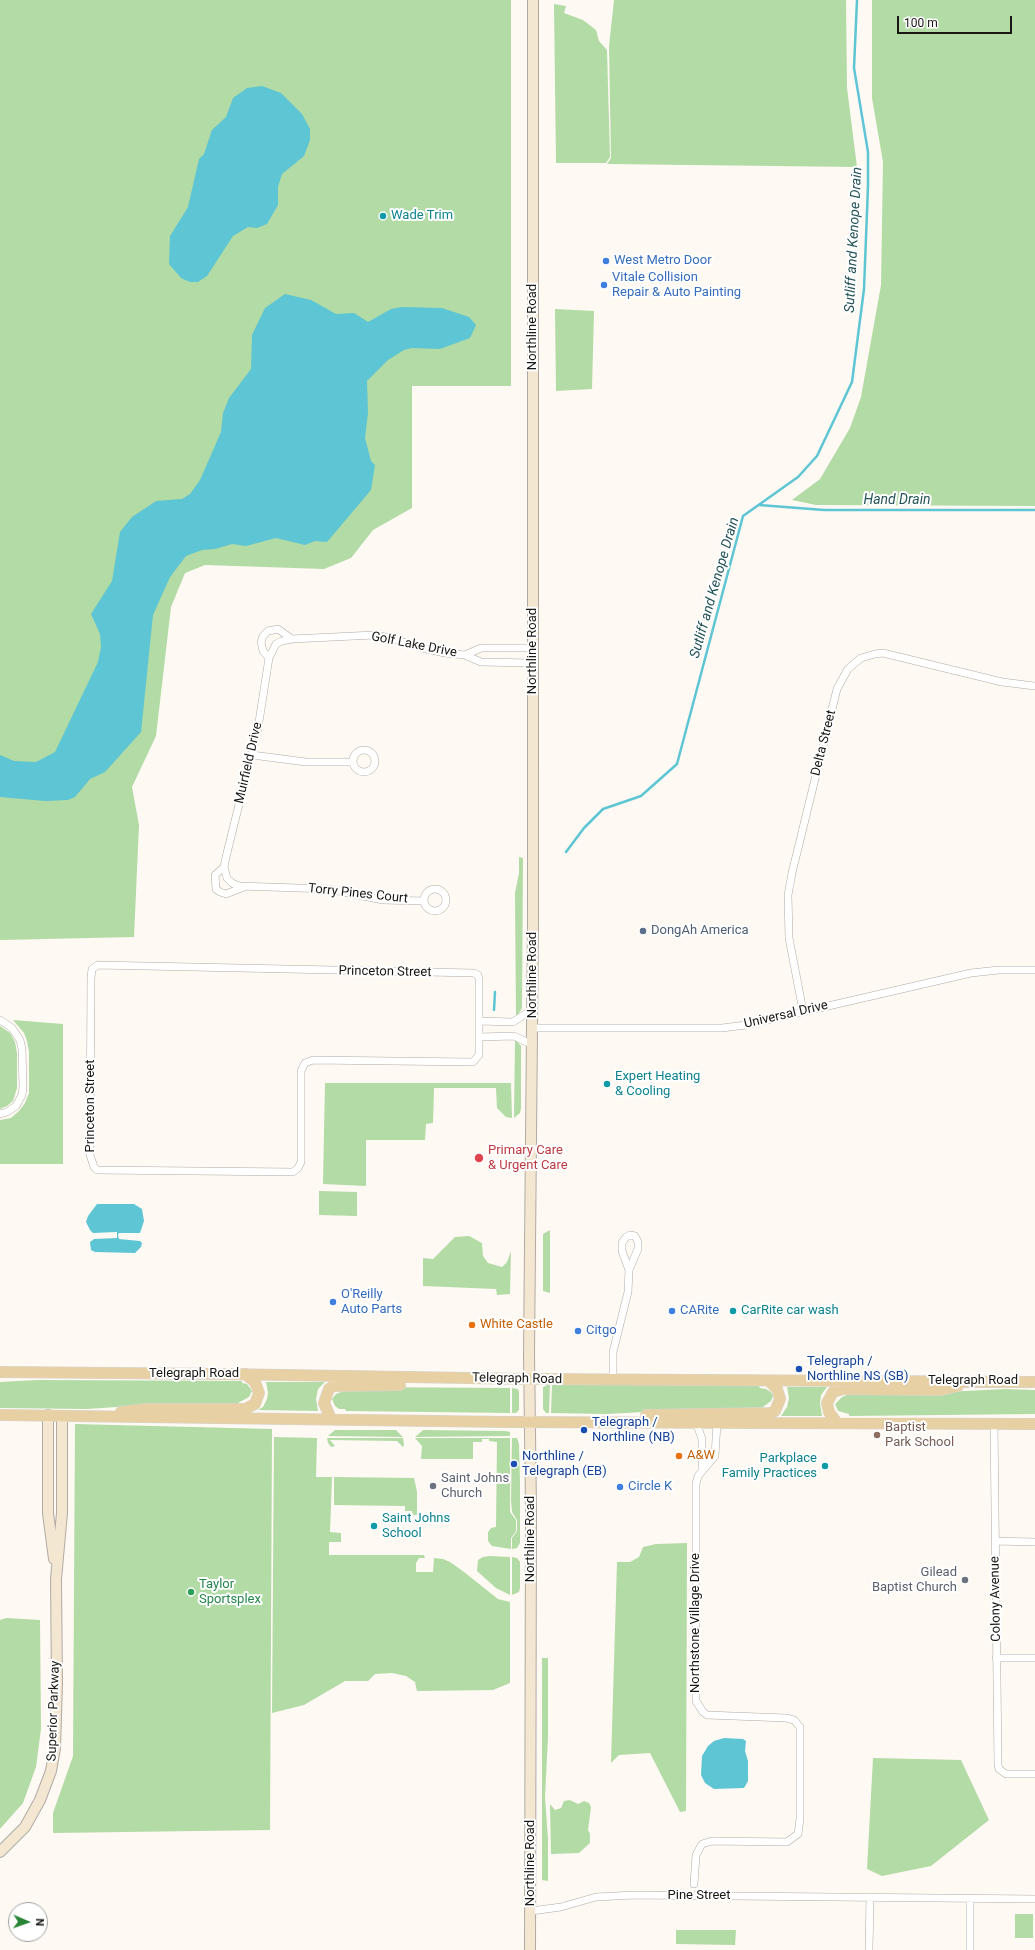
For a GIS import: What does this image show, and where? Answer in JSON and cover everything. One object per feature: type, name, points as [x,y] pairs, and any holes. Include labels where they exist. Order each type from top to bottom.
[{"type":"main road","name":"Northline Road","points":[[530,1950],[530,1379],[534,663],[533,0]]},
{"type":"main road","name":"Telegraph Road","points":[[0,1372],[245,1374],[502,1379],[1035,1382]]},
{"type":"main road","points":[[0,1376],[19,1372]]},
{"type":"main road","points":[[106,1416],[126,1410],[245,1409],[254,1404],[259,1393],[255,1382],[245,1374]]},
{"type":"main road","points":[[331,1419],[324,1403],[328,1389],[333,1386],[479,1385],[502,1379]]},
{"type":"main road","points":[[624,1422],[634,1416],[665,1414],[770,1413],[775,1411],[780,1399],[778,1389],[769,1381]]},
{"type":"main road","points":[[837,1423],[829,1412],[827,1403],[833,1392],[844,1389],[941,1390],[982,1382]]},
{"type":"main road","points":[[0,1415],[530,1422],[1035,1424]]},
{"type":"main road","name":"Superior Parkway","points":[[48,1415],[48,1512],[56,1578]]},
{"type":"main road","name":"Superior Parkway","points":[[0,1852],[26,1827],[40,1800],[51,1771],[55,1748],[57,1702],[56,1578],[62,1513],[62,1416]]},
{"type":"main road","points":[[982,1423],[1014,1417],[1035,1417]]},
{"type":"street","points":[[269,658],[263,651],[261,642],[263,636],[268,631],[278,630],[292,639]]},
{"type":"street","name":"Golf Lake Drive","points":[[292,639],[374,635],[437,652],[465,655],[481,662],[534,663]]},
{"type":"street","name":"Muirfield Drive","points":[[244,887],[226,894],[220,892],[216,889],[215,875],[224,867],[252,755],[258,728],[269,658],[276,644],[292,639]]},
{"type":"street","name":"Golf Lake Drive","points":[[465,655],[481,648],[533,648]]},
{"type":"street","name":"Delta Street","points":[[803,1011],[789,938],[788,896],[792,872],[837,689],[848,669],[861,658],[883,653],[1002,682],[1035,686]]},
{"type":"street","points":[[252,755],[306,762],[353,762]]},
{"type":"street","points":[[224,867],[227,878],[232,883],[244,887]]},
{"type":"street","name":"Torry Pines Court","points":[[244,887],[328,889],[383,900],[424,901]]},
{"type":"street","name":"Princeton Street","points":[[98,965],[474,973],[478,975],[479,979],[480,1021],[479,1055],[473,1062],[313,1060],[305,1063],[301,1071],[301,1162],[298,1168],[292,1172],[104,1171],[94,1167],[91,1161],[90,978],[92,969],[98,965]]},
{"type":"street","name":"Universal Drive","points":[[533,1028],[722,1028],[746,1025],[977,972],[999,970],[1035,970]]},
{"type":"street","points":[[480,1021],[513,1022],[533,1009]]},
{"type":"street","points":[[0,1020],[12,1028],[20,1040],[23,1087],[22,1095],[16,1106],[7,1112],[0,1114]]},
{"type":"street","points":[[479,1037],[514,1036],[533,1045]]},
{"type":"street","points":[[612,1379],[614,1352],[628,1292],[629,1270]]},
{"type":"street","name":"Northstone Village Drive","points":[[696,1422],[702,1439],[702,1472]]},
{"type":"street","name":"Northstone Village Drive","points":[[694,1884],[696,1855],[702,1844],[712,1841],[787,1842],[798,1834],[800,1819],[800,1727],[794,1720],[786,1718],[707,1715],[702,1712],[696,1701],[696,1484],[702,1472],[715,1456],[717,1423]]},
{"type":"street","name":"Colony Avenue","points":[[994,1423],[998,1765],[1003,1773],[1035,1774]]},
{"type":"street","points":[[995,1541],[1035,1542]]},
{"type":"street","points":[[996,1658],[1035,1658]]},
{"type":"street","name":"Pine Street","points":[[531,1912],[555,1908],[596,1897],[656,1895],[1035,1899]]},
{"type":"street","points":[[870,1897],[870,1950]]},
{"type":"street","points":[[970,1899],[970,1950]]},
{"type":"green space","points":[[0,0],[511,0],[511,386],[412,386],[412,508],[373,530],[351,558],[324,569],[205,565],[185,573],[171,607],[156,736],[132,787],[139,825],[134,937],[0,940]]},
{"type":"green space","points":[[614,0],[846,0],[847,88],[857,167],[607,164],[611,158],[609,46]]},
{"type":"green space","points":[[872,0],[1035,0],[1035,506],[816,505],[792,500],[820,479],[850,428],[861,397],[881,285],[883,162],[872,98]]},
{"type":"green space","points":[[554,4],[566,6],[564,13],[583,20],[596,30],[599,41],[607,50],[610,157],[606,163],[556,163]]},
{"type":"green space","points":[[555,309],[594,311],[592,389],[556,391]]},
{"type":"green space","points":[[519,857],[523,858],[522,1008],[516,1018],[515,893],[519,873]]},
{"type":"green space","points":[[13,1020],[63,1024],[63,1164],[0,1164],[0,1120],[11,1118],[19,1111],[25,1103],[29,1093],[29,1052],[27,1041],[24,1033]]},
{"type":"green space","points":[[0,1026],[10,1033],[15,1042],[17,1053],[17,1088],[13,1101],[0,1109]]},
{"type":"green space","points":[[515,1039],[521,1046],[521,1108],[520,1113],[514,1118]]},
{"type":"green space","points":[[325,1083],[511,1083],[512,1118],[506,1117],[497,1108],[496,1088],[434,1088],[433,1123],[426,1124],[425,1140],[366,1140],[366,1186],[323,1184]]},
{"type":"green space","points":[[319,1191],[357,1192],[357,1216],[319,1215]]},
{"type":"green space","points":[[550,1230],[550,1293],[543,1291],[543,1234]]},
{"type":"green space","points":[[469,1236],[482,1243],[483,1256],[488,1263],[502,1267],[507,1262],[511,1251],[510,1294],[497,1295],[496,1289],[423,1286],[423,1258],[433,1259],[455,1237]]},
{"type":"green space","points":[[38,1380],[242,1381],[242,1383],[247,1384],[252,1391],[249,1397],[236,1404],[146,1405],[87,1409],[0,1408],[0,1382]]},
{"type":"green space","points":[[266,1382],[325,1382],[318,1389],[316,1399],[318,1411],[258,1410],[263,1407],[267,1399],[268,1393]]},
{"type":"green space","points":[[550,1384],[549,1413],[546,1413],[543,1409],[543,1387]]},
{"type":"green space","points":[[552,1384],[759,1386],[760,1388],[771,1392],[773,1396],[771,1401],[763,1407],[753,1409],[606,1414],[551,1413]]},
{"type":"green space","points":[[354,1387],[510,1388],[510,1413],[346,1411],[345,1409],[339,1409],[335,1406],[332,1399],[336,1394]]},
{"type":"green space","points":[[787,1387],[827,1387],[821,1395],[820,1403],[822,1416],[781,1416],[787,1407],[789,1398]]},
{"type":"green space","points":[[512,1388],[518,1389],[519,1392],[519,1410],[516,1413],[512,1413]]},
{"type":"green space","points":[[1005,1389],[1035,1390],[1035,1414],[849,1416],[849,1414],[838,1411],[835,1404],[842,1397],[850,1394]]},
{"type":"green space","points":[[75,1424],[272,1429],[270,1830],[53,1833],[53,1813],[73,1756]]},
{"type":"green space","points":[[335,1430],[396,1430],[403,1437],[328,1436]]},
{"type":"green space","points":[[423,1430],[505,1431],[510,1432],[510,1436],[415,1437]]},
{"type":"green space","points":[[274,1437],[317,1438],[316,1477],[332,1477],[330,1532],[341,1533],[341,1542],[329,1542],[329,1555],[424,1555],[425,1558],[419,1558],[416,1563],[416,1572],[433,1572],[434,1558],[443,1559],[464,1572],[498,1599],[510,1602],[510,1683],[493,1690],[417,1691],[415,1682],[406,1676],[392,1673],[375,1674],[368,1681],[345,1681],[304,1705],[272,1713]]},
{"type":"green space","points":[[327,1438],[403,1438],[404,1445],[403,1447],[397,1441],[330,1440],[335,1446],[331,1447]]},
{"type":"green space","points":[[415,1438],[510,1438],[510,1512],[516,1520],[516,1531],[511,1538],[511,1549],[492,1546],[488,1541],[488,1532],[491,1528],[496,1527],[497,1442],[489,1441],[489,1439],[482,1439],[482,1442],[473,1442],[473,1459],[421,1459],[422,1446]]},
{"type":"green space","points":[[512,1438],[517,1438],[519,1444],[520,1543],[517,1548],[512,1549],[512,1538],[517,1531],[517,1520],[512,1512],[511,1500]]},
{"type":"green space","points":[[334,1477],[414,1478],[417,1492],[417,1515],[413,1515],[412,1511],[405,1511],[405,1506],[334,1505]]},
{"type":"green space","points":[[687,1543],[686,1811],[680,1812],[650,1753],[619,1755],[611,1763],[617,1562],[630,1562],[639,1557],[643,1547],[656,1544]]},
{"type":"green space","points":[[483,1557],[510,1557],[510,1595],[496,1588],[477,1571],[478,1560]]},
{"type":"green space","points":[[512,1557],[517,1558],[520,1562],[520,1588],[519,1592],[512,1595]]},
{"type":"green space","points":[[6,1618],[40,1620],[41,1729],[36,1767],[23,1803],[0,1829],[0,1620]]},
{"type":"green space","points":[[542,1658],[548,1658],[548,1737],[545,1797],[548,1839],[548,1881],[542,1880]]},
{"type":"green space","points":[[873,1758],[961,1760],[989,1820],[931,1866],[882,1876],[867,1869]]},
{"type":"green space","points":[[570,1800],[578,1804],[584,1801],[589,1803],[591,1807],[588,1830],[590,1834],[590,1843],[579,1853],[551,1854],[550,1804],[555,1810],[561,1808],[564,1801]]},
{"type":"green space","points":[[1015,1914],[1033,1914],[1033,1938],[1015,1938]]},
{"type":"green space","points":[[676,1930],[736,1930],[735,1945],[676,1944]]},
{"type":"water","points":[[262,86],[281,93],[302,114],[310,129],[310,140],[304,156],[282,174],[278,187],[278,205],[267,224],[257,228],[248,227],[233,236],[207,276],[198,282],[190,282],[181,278],[169,264],[170,236],[188,207],[199,159],[204,154],[212,130],[226,117],[233,98],[247,88]]},
{"type":"water","points":[[285,294],[311,300],[336,314],[354,313],[368,322],[391,309],[402,307],[442,308],[469,317],[476,325],[470,338],[440,349],[412,348],[404,350],[388,360],[367,381],[368,413],[365,438],[371,461],[375,465],[371,490],[327,542],[315,541],[305,545],[276,538],[246,546],[232,544],[215,549],[202,550],[186,556],[170,577],[153,615],[141,732],[105,772],[90,779],[75,797],[68,800],[45,801],[0,797],[0,755],[14,761],[36,762],[55,752],[98,662],[101,647],[100,634],[91,614],[112,581],[120,532],[132,517],[156,501],[182,499],[190,494],[200,480],[221,432],[223,413],[229,398],[251,369],[252,335],[265,308]]},
{"type":"water","points":[[97,1204],[134,1204],[142,1209],[144,1221],[140,1233],[119,1233],[118,1235],[119,1239],[140,1241],[142,1243],[141,1247],[135,1253],[95,1252],[91,1250],[90,1242],[94,1239],[117,1238],[117,1232],[93,1233],[90,1230],[86,1222],[88,1216]]},
{"type":"water","points":[[724,1738],[743,1739],[746,1741],[745,1751],[748,1761],[748,1781],[744,1788],[714,1789],[705,1783],[701,1775],[702,1756],[708,1746],[714,1741]]},
{"type":"waterway","name":"Sutliff and Kenope Drain","points":[[566,852],[584,828],[603,809],[641,796],[677,764],[743,516],[798,477],[817,456],[852,382],[864,289],[868,186],[868,152],[854,68],[857,0]]},
{"type":"waterway","name":"Hand Drain","points":[[759,505],[824,510],[1035,510]]},
{"type":"waterway","name":"Sutliff and Kenope Drain","points":[[494,1010],[495,992]]},
{"type":"place","name":"Wade Trim","points":[[383,216]]},
{"type":"place","name":"West Metro Door","points":[[606,261]]},
{"type":"place","name":"Vitale Collision Repair & Auto Painting","points":[[604,285]]},
{"type":"place","name":"DongAh America","points":[[643,931]]},
{"type":"place","name":"Expert Heating & Cooling","points":[[607,1084]]},
{"type":"place","name":"Primary Care & Urgent Care","points":[[479,1158]]},
{"type":"place","name":"O'Reilly Auto Parts","points":[[333,1302]]},
{"type":"place","name":"CARite","points":[[672,1311]]},
{"type":"place","name":"CarRite car wash","points":[[733,1311]]},
{"type":"place","name":"White Castle","points":[[472,1325]]},
{"type":"place","name":"Citgo","points":[[578,1331]]},
{"type":"place","name":"Telegraph / Northline NS (SB)","points":[[799,1369]]},
{"type":"place","name":"Telegraph / Northline (NB)","points":[[584,1430]]},
{"type":"place","name":"Baptist Park School","points":[[877,1435]]},
{"type":"place","name":"A&W","points":[[679,1456]]},
{"type":"place","name":"Northline / Telegraph (EB)","points":[[514,1464]]},
{"type":"place","name":"Parkplace Family Practices","points":[[825,1466]]},
{"type":"place","name":"Saint Johns Church","points":[[433,1486]]},
{"type":"place","name":"Circle K","points":[[620,1487]]},
{"type":"place","name":"Saint Johns School","points":[[374,1526]]},
{"type":"place","name":"Gilead Baptist Church","points":[[965,1580]]},
{"type":"place","name":"Taylor Sportsplex","points":[[191,1592]]}]
